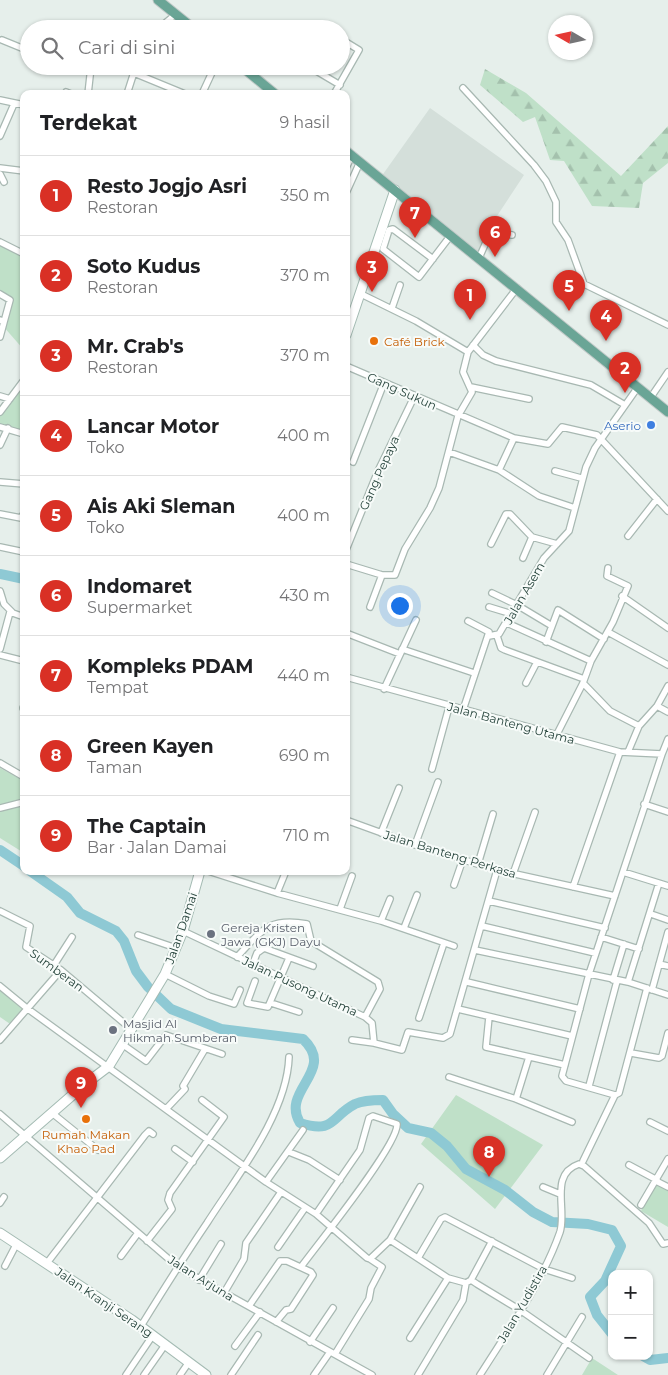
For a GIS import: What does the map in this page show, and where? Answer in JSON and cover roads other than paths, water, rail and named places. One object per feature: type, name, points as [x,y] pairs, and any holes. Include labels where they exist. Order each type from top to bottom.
[{"type":"main road","points":[[158,0],[183,20]]},
{"type":"main road","points":[[252,75],[268,90]]},
{"type":"main road","points":[[350,154],[668,412]]},
{"type":"main road","points":[[350,323],[395,190]]},
{"type":"main road","name":"Jalan Damai","points":[[0,1158],[109,1066],[164,974],[183,931],[199,875]]},
{"type":"main road","name":"Jalan Kranji Serang","points":[[0,1232],[141,1326],[203,1374]]},
{"type":"street","points":[[169,20],[176,14]]},
{"type":"street","points":[[2,40],[20,47]]},
{"type":"street","points":[[350,44],[359,50],[350,67]]},
{"type":"street","points":[[88,90],[89,75]]},
{"type":"street","points":[[128,90],[133,75]]},
{"type":"street","points":[[147,75],[177,90]]},
{"type":"street","points":[[204,90],[211,75]]},
{"type":"street","points":[[323,75],[340,85]]},
{"type":"street","points":[[337,90],[345,75]]},
{"type":"street","points":[[463,88],[546,180],[556,202],[556,222],[568,240],[584,284],[668,325]]},
{"type":"street","points":[[0,100],[20,105]]},
{"type":"street","points":[[0,136],[14,104]]},
{"type":"street","points":[[350,184],[360,162]]},
{"type":"street","points":[[0,168],[20,170]]},
{"type":"street","points":[[0,174],[4,182]]},
{"type":"street","points":[[432,259],[394,229],[389,230],[383,249],[418,277],[451,235]]},
{"type":"street","points":[[479,258],[491,231],[512,235]]},
{"type":"street","points":[[0,242],[20,252]]},
{"type":"street","points":[[392,308],[400,285]]},
{"type":"street","points":[[350,565],[391,577],[396,574],[405,549],[430,508],[439,488],[458,416],[472,392],[471,387],[464,378],[463,372],[468,352],[517,288]]},
{"type":"street","points":[[359,293],[392,308],[468,352]]},
{"type":"street","points":[[0,294],[10,300],[2,321],[0,338]]},
{"type":"street","points":[[473,345],[483,355],[496,360],[591,385],[625,405]]},
{"type":"street","name":"Gang Sukun","points":[[350,368],[458,416],[514,438],[548,444],[562,427],[597,436],[601,440]]},
{"type":"street","points":[[651,398],[668,372]]},
{"type":"street","points":[[353,462],[384,383]]},
{"type":"street","points":[[0,412],[20,385]]},
{"type":"street","points":[[471,387],[529,399]]},
{"type":"street","name":"Jalan Asem","points":[[489,636],[497,636],[544,558],[561,541],[572,525],[581,478],[595,448],[638,387]]},
{"type":"street","points":[[0,396],[10,399]]},
{"type":"street","name":"Gang Pepaya","points":[[350,540],[378,471],[414,396]]},
{"type":"street","points":[[0,427],[20,432]]},
{"type":"street","points":[[0,445],[8,428]]},
{"type":"street","points":[[499,470],[514,438]]},
{"type":"street","points":[[601,440],[668,511]]},
{"type":"street","points":[[449,452],[499,470],[539,496],[575,508]]},
{"type":"street","points":[[555,471],[581,478]]},
{"type":"street","points":[[0,482],[20,484]]},
{"type":"street","points":[[628,536],[657,499]]},
{"type":"street","points":[[0,514],[20,518]]},
{"type":"street","points":[[491,544],[506,514],[510,514],[532,537],[561,541]]},
{"type":"street","points":[[523,558],[532,537]]},
{"type":"street","points":[[0,547],[20,551]]},
{"type":"street","points":[[556,736],[584,681],[591,661],[608,632],[622,596],[628,586],[607,576],[608,568]]},
{"type":"street","points":[[370,607],[382,575]]},
{"type":"street","points":[[0,591],[4,604],[12,612],[20,615]]},
{"type":"street","points":[[492,593],[517,605],[552,626]]},
{"type":"street","points":[[622,596],[668,628]]},
{"type":"street","points":[[490,606],[512,614]]},
{"type":"street","points":[[546,642],[558,610],[604,639]]},
{"type":"street","points":[[0,649],[12,612]]},
{"type":"street","points":[[384,689],[416,620]]},
{"type":"street","points":[[463,710],[474,673],[489,636],[488,631],[468,621]]},
{"type":"street","points":[[507,622],[546,642],[591,661]]},
{"type":"street","points":[[608,632],[668,665]]},
{"type":"street","points":[[350,634],[401,652],[474,673]]},
{"type":"street","points":[[497,636],[501,648],[584,681],[610,711],[639,726]]},
{"type":"street","points":[[0,655],[20,660]]},
{"type":"street","points":[[526,683],[537,662]]},
{"type":"street","name":"Jalan Banteng Utama","points":[[350,678],[449,707],[620,752],[662,754]]},
{"type":"street","points":[[628,752],[639,726],[656,706],[668,686]]},
{"type":"street","points":[[656,706],[668,712]]},
{"type":"street","points":[[432,769],[449,707]]},
{"type":"street","points":[[615,1096],[589,1086],[566,1081],[562,1076],[595,953],[605,928],[644,804],[668,739]]},
{"type":"street","points":[[573,887],[620,752]]},
{"type":"street","points":[[0,763],[20,775]]},
{"type":"street","points":[[414,845],[438,782]]},
{"type":"street","points":[[380,832],[399,788]]},
{"type":"street","points":[[0,808],[20,803]]},
{"type":"street","points":[[644,804],[668,812]]},
{"type":"street","points":[[514,874],[535,812]]},
{"type":"street","points":[[478,864],[493,814]]},
{"type":"street","name":"Jalan Banteng Perkasa","points":[[350,821],[414,845],[497,870],[615,896]]},
{"type":"street","points":[[454,885],[463,859]]},
{"type":"street","points":[[352,1040],[402,1049],[408,1032],[446,1038],[450,1034],[467,982],[474,950],[497,870]]},
{"type":"street","points":[[623,872],[668,886]]},
{"type":"street","points":[[221,875],[277,893],[381,921],[454,946]]},
{"type":"street","points":[[277,893],[284,875]]},
{"type":"street","points":[[340,909],[352,876]]},
{"type":"street","points":[[628,982],[658,883]]},
{"type":"street","points":[[404,928],[416,895]]},
{"type":"street","points":[[381,921],[390,899]]},
{"type":"street","points":[[489,901],[605,928]]},
{"type":"street","name":"Sumberan","points":[[0,910],[30,926],[26,947],[61,970],[131,1030]]},
{"type":"street","points":[[650,914],[668,920]]},
{"type":"street","points":[[238,957],[262,930],[271,924],[285,922],[308,924],[311,941],[378,982],[380,989],[365,1017]]},
{"type":"street","points":[[482,926],[595,953]]},
{"type":"street","name":"Jalan Pusong Utama","points":[[183,931],[238,957],[252,966],[365,1017],[372,1022],[374,1043]]},
{"type":"street","points":[[583,1161],[615,1096],[620,1093],[649,989],[659,964],[668,932]]},
{"type":"street","points":[[138,935],[176,948]]},
{"type":"street","points":[[54,965],[72,937]]},
{"type":"street","points":[[601,937],[639,950]]},
{"type":"street","points":[[420,1018],[444,943]]},
{"type":"street","points":[[589,1086],[624,944]]},
{"type":"street","points":[[252,966],[258,953],[264,948],[313,966]]},
{"type":"street","points":[[474,950],[628,982],[668,995]]},
{"type":"street","points":[[255,981],[248,1004],[268,1007],[290,958]]},
{"type":"street","points":[[659,964],[668,966]]},
{"type":"street","points":[[0,1040],[61,970]]},
{"type":"street","points":[[164,974],[234,1004],[240,990]]},
{"type":"street","points":[[467,982],[580,1009]]},
{"type":"street","points":[[0,986],[28,1009],[209,1138],[266,1182],[316,1214],[348,1244],[382,1267],[371,1288],[370,1299],[314,1375]]},
{"type":"street","points":[[271,1003],[299,1012]]},
{"type":"street","points":[[458,1008],[572,1036]]},
{"type":"street","points":[[489,1017],[486,1047],[565,1065]]},
{"type":"street","points":[[631,1053],[659,1058],[662,1056],[668,1033]]},
{"type":"street","points":[[122,1044],[146,1061],[166,1034],[222,1054]]},
{"type":"street","points":[[167,1108],[185,1088],[183,1086],[205,1049]]},
{"type":"street","points":[[516,1099],[529,1057]]},
{"type":"street","points":[[141,1326],[245,1166],[282,1096],[288,1073],[289,1058]]},
{"type":"street","points":[[449,1076],[516,1099],[572,1122]]},
{"type":"street","points":[[147,1241],[172,1210],[168,1197],[224,1116],[202,1100]]},
{"type":"street","points":[[52,1113],[98,1150]]},
{"type":"street","name":"Jalan Arjuna","points":[[0,1114],[178,1267],[372,1375]]},
{"type":"street","points":[[302,1267],[330,1226],[377,1166],[397,1125],[372,1116],[369,1118],[360,1150],[316,1214]]},
{"type":"street","points":[[650,1122],[668,1132]]},
{"type":"street","points":[[266,1182],[303,1130]]},
{"type":"street","points":[[47,1263],[144,1135],[148,1131],[153,1134]]},
{"type":"street","points":[[175,1150],[193,1162]]},
{"type":"street","points":[[288,1152],[309,1160],[340,1180]]},
{"type":"street","points":[[641,1205],[668,1159]]},
{"type":"street","points":[[543,1188],[560,1194],[567,1172],[576,1165],[582,1164],[649,1223],[663,1244],[668,1243]]},
{"type":"street","points":[[629,1165],[668,1187]]},
{"type":"street","points":[[370,1259],[390,1240],[420,1187]]},
{"type":"street","points":[[224,1293],[244,1259],[246,1243],[281,1192]]},
{"type":"street","name":"Jalan Yudistira","points":[[480,1375],[544,1269],[560,1230],[563,1214],[560,1194]]},
{"type":"street","points":[[278,1246],[304,1208]]},
{"type":"street","points":[[418,1258],[443,1217],[544,1269],[572,1278]]},
{"type":"street","points":[[121,1256],[138,1233]]},
{"type":"street","points":[[390,1240],[448,1278],[468,1282],[520,1310],[589,1358]]},
{"type":"street","points":[[418,1375],[462,1300],[468,1282],[492,1241]]},
{"type":"street","points":[[5,1266],[17,1244]]},
{"type":"street","points":[[200,1280],[221,1244]]},
{"type":"street","points":[[249,1306],[280,1261],[285,1260],[302,1267],[310,1272],[312,1278],[291,1309],[286,1310],[276,1322]]},
{"type":"street","points":[[410,1338],[448,1278]]},
{"type":"street","points":[[310,1342],[333,1308]]},
{"type":"street","points":[[235,1346],[260,1312]]},
{"type":"street","points":[[547,1375],[582,1317]]},
{"type":"street","points":[[126,1375],[153,1335]]},
{"type":"street","points":[[230,1375],[258,1335]]},
{"type":"street","points":[[144,1375],[165,1344]]},
{"type":"street","points":[[180,1375],[189,1362]]},
{"type":"waterway","points":[[0,574],[20,578]]},
{"type":"waterway","points":[[0,850],[20,863]]},
{"type":"waterway","points":[[36,875],[67,897],[80,913],[116,931],[124,941],[136,971],[148,987],[171,1009],[221,1029],[303,1039],[312,1050],[314,1061],[312,1071],[297,1100],[296,1111],[300,1123],[311,1126],[326,1125],[355,1104],[365,1101],[383,1100],[393,1114],[408,1128],[431,1133],[447,1146],[466,1169],[505,1190],[533,1212],[552,1222],[588,1224],[612,1230],[621,1246],[605,1281],[590,1297],[597,1315],[608,1329]]},
{"type":"waterway","points":[[653,1360],[668,1358]]},
{"type":"place","name":"Kompleks PDAM","points":[[415,238]]},
{"type":"place","name":"Indomaret","points":[[495,257]]},
{"type":"place","name":"Mr. Crab's","points":[[372,292]]},
{"type":"place","name":"Ais Aki Sleman","points":[[569,311]]},
{"type":"place","name":"Resto Jogjo Asri","points":[[470,320]]},
{"type":"place","name":"Café Brick","points":[[374,341]]},
{"type":"place","name":"Lancar Motor","points":[[606,341]]},
{"type":"place","name":"Soto Kudus","points":[[625,393]]},
{"type":"place","name":"Aserio","points":[[651,425]]},
{"type":"place","name":"Gereja Kristen Jawa (GKJ) Dayu","points":[[211,934]]},
{"type":"place","name":"Masjid Al Hikmah Sumberan","points":[[113,1030]]},
{"type":"place","name":"The Captain","points":[[81,1108]]},
{"type":"place","name":"Rumah Makan Khao Pad","points":[[86,1119]]},
{"type":"place","name":"Green Kayen","points":[[489,1177]]}]
